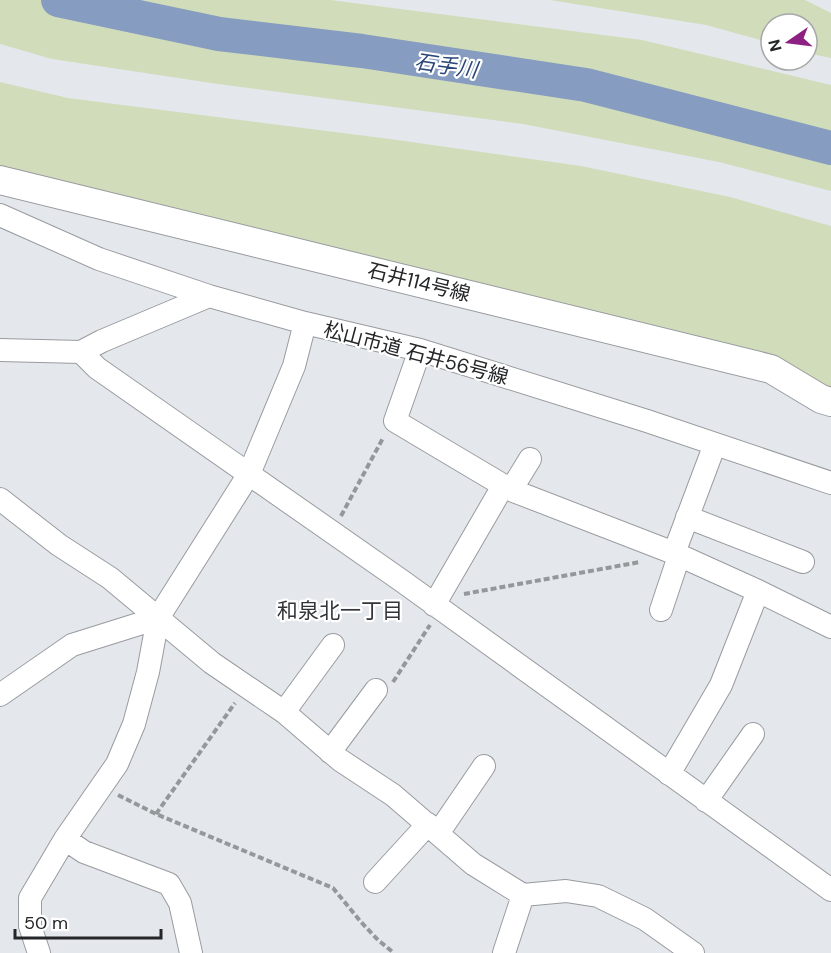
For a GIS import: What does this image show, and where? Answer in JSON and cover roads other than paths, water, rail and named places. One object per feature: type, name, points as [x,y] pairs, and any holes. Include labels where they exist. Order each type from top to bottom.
[{"type":"street","name":"石井114号線","points":[[0,180],[771,369],[821,399],[831,402]]},
{"type":"street","name":"松山市道 石井56号線","points":[[0,215],[99,259],[209,296],[305,323],[420,350],[831,483]]},
{"type":"street","points":[[0,350],[81,352],[209,296]]},
{"type":"street","points":[[39,953],[30,927],[30,898],[65,839],[117,764],[134,724],[148,672],[158,618],[249,474],[294,366],[305,323]]},
{"type":"street","points":[[420,350],[395,421],[507,488],[677,554],[758,591],[828,617]]},
{"type":"street","points":[[81,352],[97,368],[437,604],[831,890]]},
{"type":"street","points":[[661,610],[687,517],[715,444]]},
{"type":"street","points":[[437,604],[507,488],[530,459]]},
{"type":"street","points":[[0,499],[59,545],[110,578],[212,663],[284,712],[330,752],[393,795],[473,864],[524,895],[566,891],[598,896],[645,919],[693,953]]},
{"type":"street","points":[[687,517],[802,562]]},
{"type":"street","points":[[669,774],[721,685],[758,591]]},
{"type":"street","points":[[0,695],[72,645],[158,618]]},
{"type":"street","points":[[284,712],[333,645]]},
{"type":"street","points":[[330,752],[376,690]]},
{"type":"street","points":[[706,801],[753,734]]},
{"type":"street","points":[[375,882],[433,828],[484,766]]},
{"type":"street","points":[[65,839],[84,852],[169,884],[180,903],[191,953]]},
{"type":"street","points":[[504,953],[524,895]]},
{"type":"waterway","name":"石手川","points":[[58,0],[219,34],[362,51],[586,85],[831,148]]},
{"type":"district","name":"和泉北一丁目","points":[[340,611]]}]
